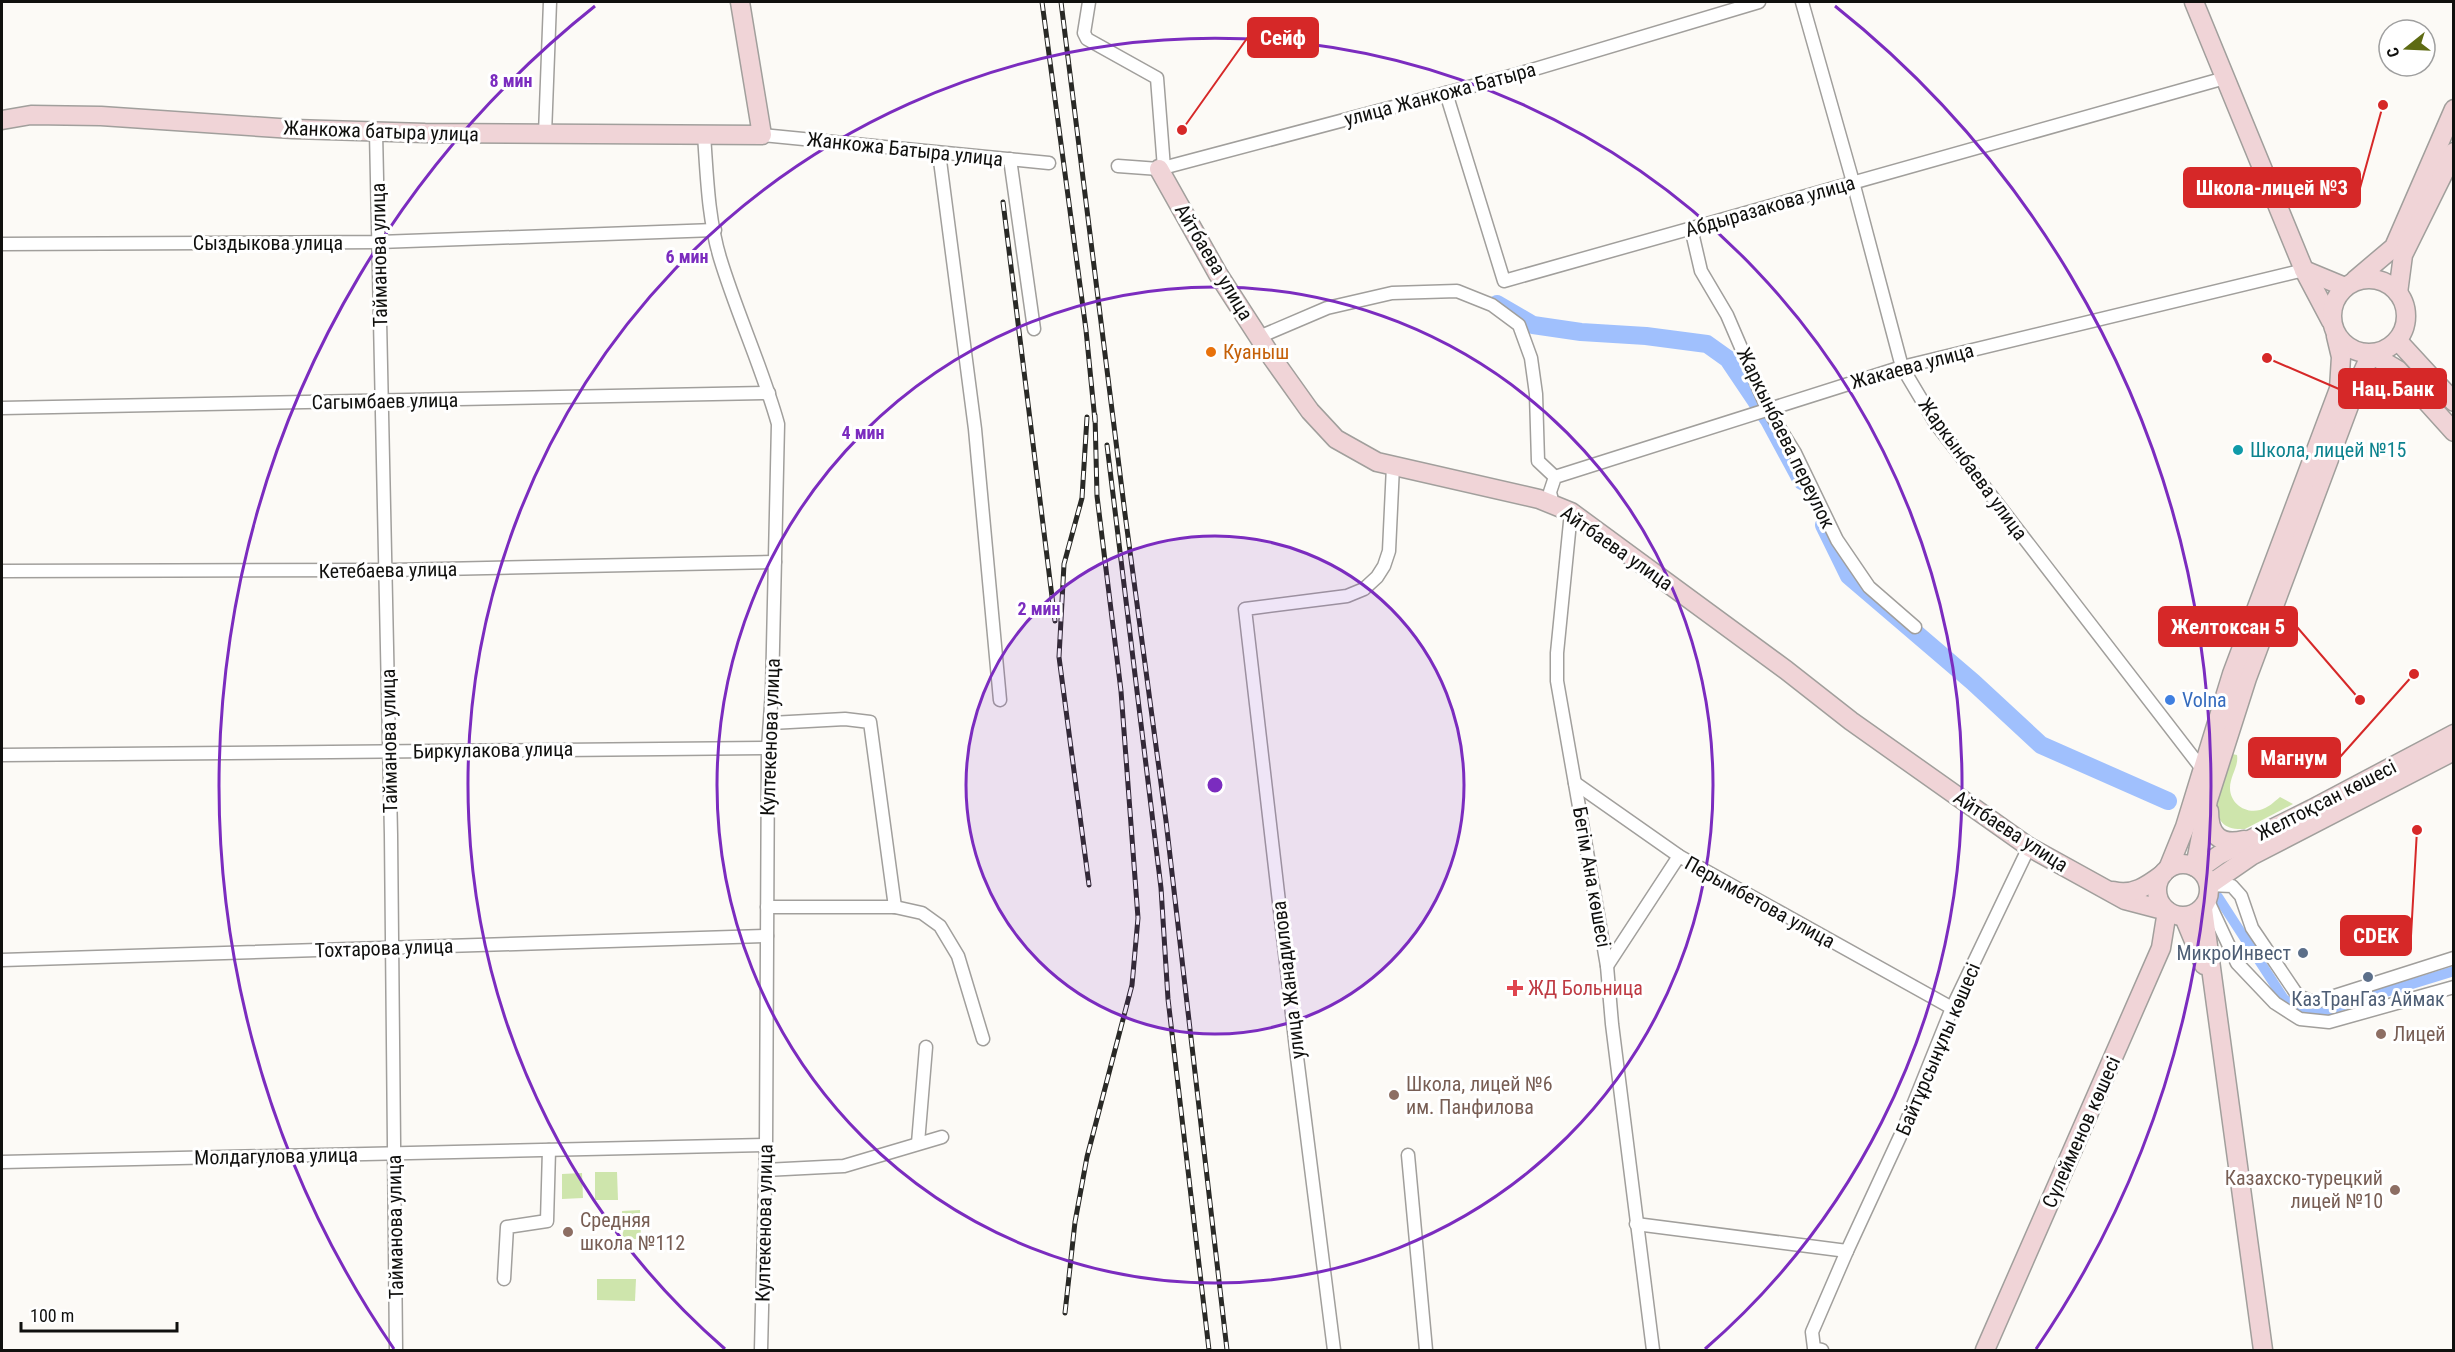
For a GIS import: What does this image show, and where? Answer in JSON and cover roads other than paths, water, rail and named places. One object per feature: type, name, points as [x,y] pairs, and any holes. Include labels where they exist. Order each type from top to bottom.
[{"type":"street","points":[[545,134],[550,2]]},
{"type":"street","points":[[740,2],[762,135]]},
{"type":"street","points":[[1089,2],[1084,33],[1090,43],[1156,78],[1162,168]]},
{"type":"street","name":"улица Жанкожа Батыра","points":[[1118,166],[1162,168],[1518,74],[1759,2]]},
{"type":"street","name":"Жаркынбаева улица","points":[[1802,2],[1902,367],[1936,424],[2208,776]]},
{"type":"street","points":[[2194,2],[2304,270],[2334,329],[2351,350],[2372,354],[2398,370],[2454,432]]},
{"type":"street","name":"Абдыразакова улица","points":[[1446,93],[1504,281],[2225,78]]},
{"type":"street","points":[[2254,837],[2232,842],[2219,838],[2210,828],[2208,776],[2232,674],[2339,389],[2341,357],[2334,329],[2332,308],[2337,296],[2348,285],[2394,247],[2454,109]]},
{"type":"street","name":"Жанкожа батыра улица","points":[[2,120],[31,115],[101,116],[293,129],[376,132],[762,135]]},
{"type":"street","name":"Тайманова улица","points":[[376,132],[390,751],[396,1350]]},
{"type":"street","name":"Култекенова улица","points":[[704,135],[708,197],[719,256],[778,424],[771,723],[768,748],[766,1145],[761,1350]]},
{"type":"street","name":"Жанкожа Батыра улица","points":[[762,135],[1049,163]]},
{"type":"street","points":[[2398,293],[2403,255],[2454,152]]},
{"type":"street","points":[[939,153],[975,429],[1000,700]]},
{"type":"street","points":[[1010,159],[1034,329]]},
{"type":"street","name":"Айтбаева улица","points":[[1162,168],[1218,274],[1259,337],[1324,428],[1347,447],[1365,457],[1393,466],[1539,499],[1571,512],[1869,734],[2029,847],[2125,900],[2175,914]]},
{"type":"street","name":"Жаркынбаева переулок","points":[[1691,228],[1701,271],[1727,315],[1767,408],[1795,453],[1837,540],[1869,586],[1915,627]]},
{"type":"street","name":"Сыздыкова улица","points":[[2,244],[379,242],[714,230]]},
{"type":"street","points":[[2304,270],[2348,285],[2371,279],[2391,286],[2398,293],[2404,304],[2405,325],[2398,340],[2381,352],[2372,354]]},
{"type":"street","name":"Жакаева улица","points":[[1555,477],[1902,367],[2304,270]]},
{"type":"street","points":[[1259,337],[1327,308],[1392,293],[1457,291],[1492,305],[1519,326],[1531,358],[1536,394],[1538,461],[1555,477],[1550,492],[1553,505]]},
{"type":"street","points":[[2398,340],[2454,402]]},
{"type":"street","points":[[2372,354],[2356,387],[2208,776],[2157,889],[2161,905],[2175,914],[2191,916],[2206,898],[2232,886],[2241,896],[2252,928],[2298,996],[2304,1000],[2322,1000],[2454,958]]},
{"type":"street","name":"Сагымбаев улица","points":[[2,408],[769,393]]},
{"type":"street","name":"улица Жанадилова","points":[[1334,1350],[1245,609],[1347,596],[1364,589],[1377,577],[1389,551],[1393,466]]},
{"type":"street","name":"Бегім Ана көшесі","points":[[1571,512],[1557,653],[1557,681],[1607,966],[1636,1224],[1653,1350]]},
{"type":"street","name":"Кетебаева улица","points":[[2,571],[386,570],[775,562]]},
{"type":"street","points":[[771,723],[845,719],[870,722],[895,907]]},
{"type":"street","name":"Желтоқсан көшесі","points":[[2197,868],[2454,734]]},
{"type":"street","name":"Биркулакова улица","points":[[2,755],[768,748]]},
{"type":"street","name":"Желтоқсан көшесі","points":[[2206,898],[2250,856],[2454,751]]},
{"type":"street","name":"Перымбетова улица","points":[[1575,783],[1679,856],[1952,1008]]},
{"type":"street","points":[[2208,800],[2197,868],[2206,898],[2237,963],[2275,1003],[2300,1019],[2329,1022],[2454,987]]},
{"type":"street","name":"Байтұрсынұлы көшесі","points":[[1822,1350],[1814,1347],[1812,1332],[1903,1130],[1952,1008],[2029,847]]},
{"type":"street","points":[[1607,966],[1679,856]]},
{"type":"street","points":[[2102,888],[2123,893],[2136,891],[2165,871],[2181,864],[2197,868]]},
{"type":"street","points":[[2206,898],[2216,995],[2263,1350]]},
{"type":"street","points":[[767,907],[895,907],[922,913],[940,926],[958,956],[982,1039]]},
{"type":"street","points":[[2175,914],[2216,995]]},
{"type":"street","name":"Сүлейменов көшесі","points":[[1985,1350],[2175,914]]},
{"type":"street","name":"Тохтарова улица","points":[[2,960],[766,936]]},
{"type":"street","points":[[918,1143],[926,1047]]},
{"type":"street","points":[[765,1170],[844,1166],[942,1137]]},
{"type":"street","name":"Молдагулова улица","points":[[2,1162],[766,1145]]},
{"type":"street","points":[[504,1279],[507,1227],[547,1221],[549,1150]]},
{"type":"street","points":[[1408,1155],[1426,1350]]},
{"type":"street","points":[[1636,1224],[1847,1251]]},
{"type":"waterway","points":[[1497,304],[1533,325],[1707,344],[1728,359],[1769,420],[1802,481]]},
{"type":"waterway","points":[[1824,525],[1849,576],[1973,682],[2041,745],[2168,801]]},
{"type":"waterway","points":[[2218,897],[2284,999],[2310,1014],[2454,971]]},
{"type":"railway","points":[[1042,2],[1086,330],[1095,421]]},
{"type":"railway","points":[[1061,2],[1166,821],[1227,1350]]},
{"type":"railway","points":[[1003,202],[1055,621]]},
{"type":"railway","points":[[1065,1313],[1075,1222],[1087,1157],[1132,985],[1138,918],[1121,691],[1097,496],[1095,415]]},
{"type":"railway","points":[[1087,417],[1082,498],[1064,564],[1059,657],[1089,885]]},
{"type":"railway","points":[[1107,445],[1161,888],[1168,999],[1209,1350]]},
{"type":"place","name":"Школа-лицей №3","points":[[2383,105]]},
{"type":"place","name":"Сейф","points":[[1182,130]]},
{"type":"place","name":"Куаныш","points":[[1211,352]]},
{"type":"place","name":"Нац.Банк","points":[[2267,358]]},
{"type":"place","name":"Школа, лицей №15","points":[[2238,450]]},
{"type":"place","name":"Магнум","points":[[2414,674]]},
{"type":"place","name":"Volna","points":[[2170,700]]},
{"type":"place","name":"Желтоксан 5","points":[[2360,700]]},
{"type":"place","name":"CDEK","points":[[2417,830]]},
{"type":"place","name":"МикроИнвест","points":[[2303,953]]},
{"type":"place","name":"КазТранГаз Аймак","points":[[2368,977]]},
{"type":"place","name":"ЖД Больница","points":[[1515,988]]},
{"type":"place","name":"Лицей","points":[[2381,1034]]},
{"type":"place","name":"Школа, лицей №6 им. Панфилова","points":[[1394,1095]]},
{"type":"place","name":"Казахско-турецкий лицей №10","points":[[2395,1190]]},
{"type":"place","name":"Средняя школа №112","points":[[568,1232]]}]
